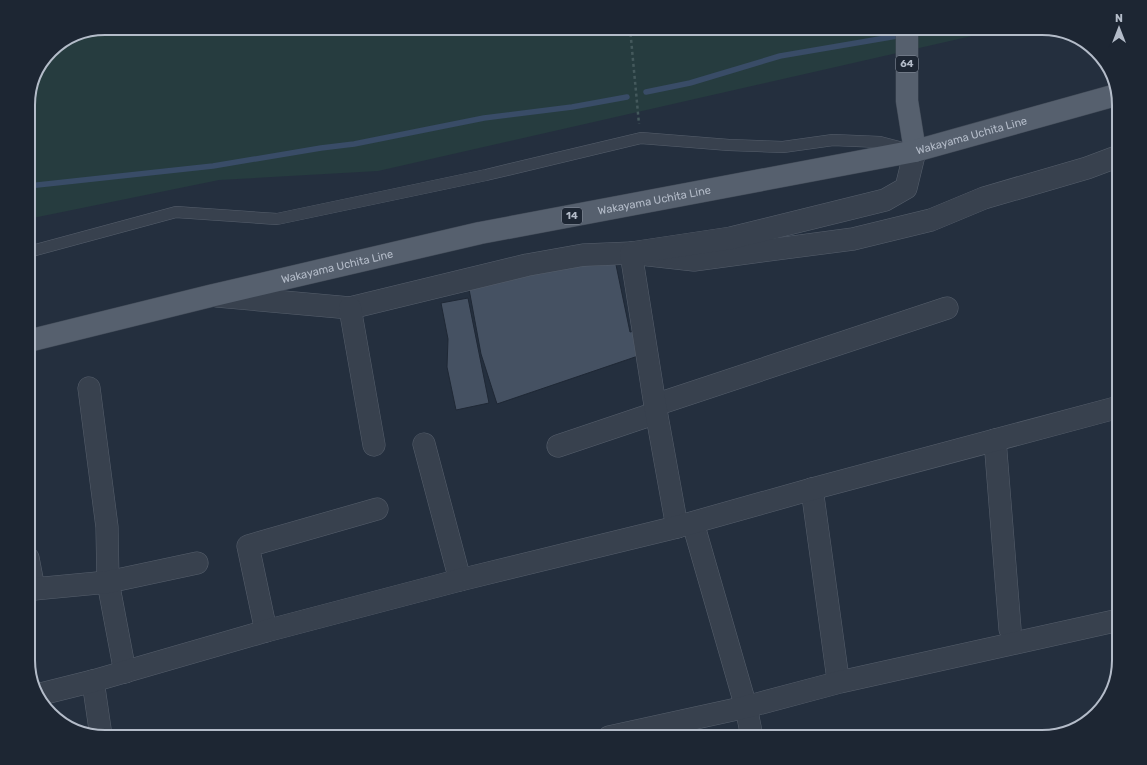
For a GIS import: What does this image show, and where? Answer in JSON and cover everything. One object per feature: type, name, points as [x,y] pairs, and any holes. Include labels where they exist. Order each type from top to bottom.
[{"type":"main road","name":"64","points":[[907,35],[906,101],[915,152]]},
{"type":"main road","name":"Wakayama Uchita Line","points":[[35,339],[210,296],[480,233],[915,152],[1111,96]]},
{"type":"street","points":[[210,296],[350,308],[527,265],[583,255],[631,253],[731,238],[885,200],[906,188],[915,152]]},
{"type":"street","points":[[631,253],[694,260],[853,239],[931,220],[984,198],[1087,168],[1112,159]]},
{"type":"street","points":[[631,253],[655,409],[685,525],[746,707],[751,730]]},
{"type":"street","points":[[350,308],[374,445]]},
{"type":"street","points":[[558,446],[655,409],[947,308]]},
{"type":"street","points":[[89,388],[107,527],[108,582],[125,672]]},
{"type":"street","points":[[43,693],[93,681],[266,631],[460,580],[685,525],[812,489],[1112,409]]},
{"type":"street","points":[[995,440],[1010,629]]},
{"type":"street","points":[[424,444],[460,580]]},
{"type":"street","points":[[812,489],[837,672]]},
{"type":"street","points":[[266,631],[248,546],[377,509]]},
{"type":"street","points":[[35,590],[108,582],[197,563]]},
{"type":"street","points":[[641,730],[746,707],[840,682],[1112,622]]},
{"type":"street","points":[[93,681],[100,730]]},
{"type":"lane","points":[[35,250],[176,212],[277,219],[486,176],[641,138],[729,145],[783,147],[833,140],[880,142],[915,152]]},
{"type":"path","points":[[631,35],[641,138]]},
{"type":"green space","points":[[104,35],[976,35],[378,171],[219,180],[35,218],[35,100],[40,78],[47,66],[55,55],[78,40],[91,36]]},
{"type":"building","points":[[615,260],[630,332],[638,330],[641,355],[497,404],[481,354],[469,289],[550,268]]},
{"type":"building","points":[[468,298],[489,403],[456,410],[447,367],[448,339],[441,303]]},
{"type":"waterway","points":[[646,92],[690,83],[780,56],[903,35]]},
{"type":"waterway","points":[[35,185],[213,166],[354,144],[484,118],[572,107],[627,97]]}]
